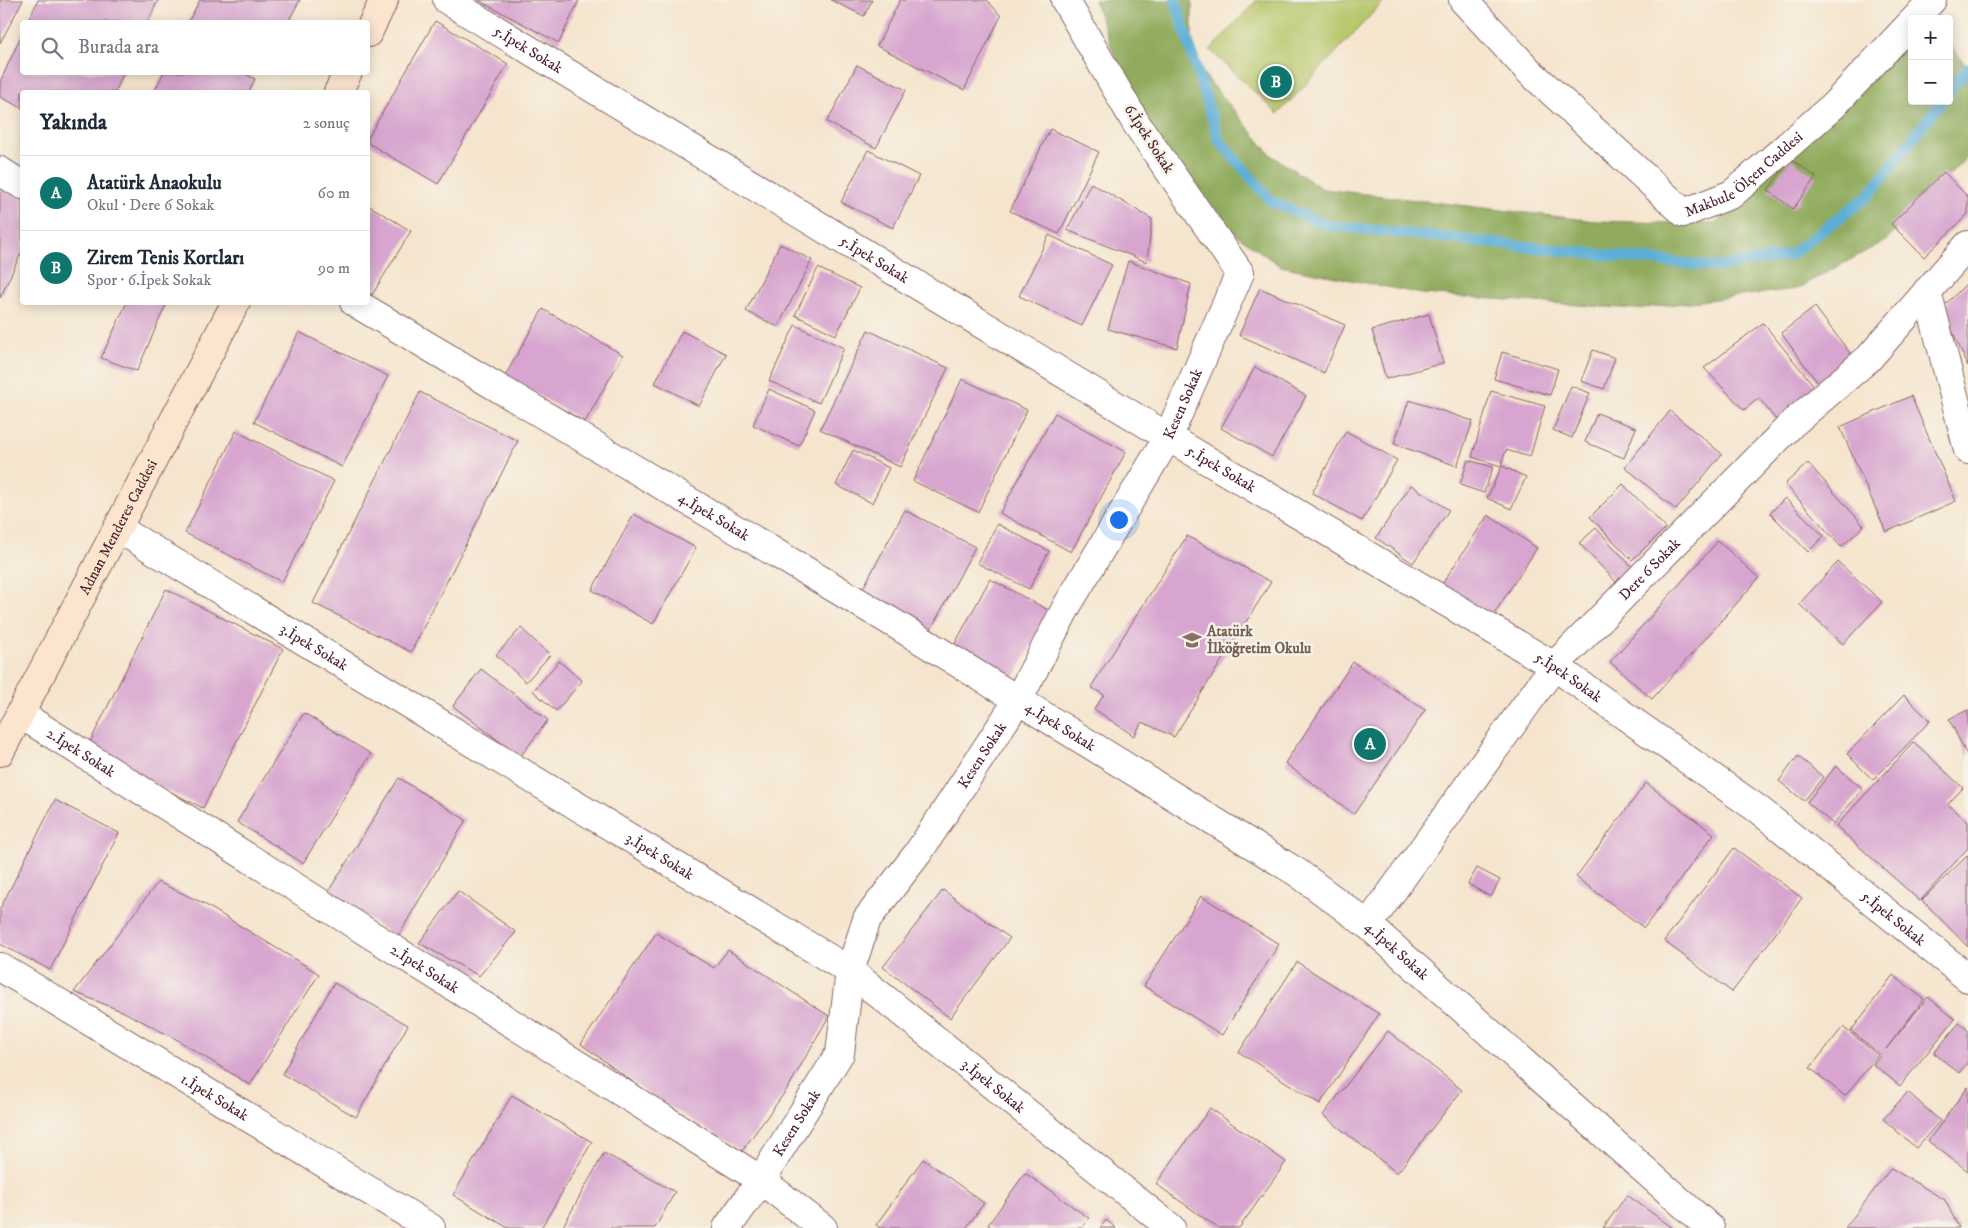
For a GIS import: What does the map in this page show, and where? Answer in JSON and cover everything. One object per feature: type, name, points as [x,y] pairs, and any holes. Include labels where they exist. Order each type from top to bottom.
[{"type":"main road","points":[[370,29],[384,0]]},
{"type":"main road","points":[[339,90],[346,75]]},
{"type":"main road","name":"Adnan Menderes Caddesi","points":[[0,752],[119,529],[229,305]]},
{"type":"street","name":"5.İpek Sokak","points":[[448,0],[1168,437],[1554,666],[1759,810],[1968,978]]},
{"type":"street","name":"6.İpek Sokak","points":[[1065,0],[1136,123],[1240,273]]},
{"type":"street","name":"Makbule Ölçen Caddesi","points":[[1462,0],[1530,72],[1684,213],[1732,194],[1833,106],[1908,26]]},
{"type":"street","points":[[1919,15],[1932,0]]},
{"type":"street","points":[[0,171],[20,184]]},
{"type":"street","name":"Dere 6 Sokak","points":[[1368,924],[1554,666],[1793,423],[1869,358],[1968,245]]},
{"type":"street","name":"Kesen Sokak","points":[[727,1228],[761,1180],[840,1053],[850,971],[867,919],[918,853],[1018,700],[1068,604],[1168,437],[1240,273]]},
{"type":"street","points":[[1927,291],[1968,450]]},
{"type":"street","name":"4.İpek Sokak","points":[[359,305],[887,619],[1298,873],[1368,924],[1710,1228]]},
{"type":"street","name":"3.İpek Sokak","points":[[119,529],[850,971],[1171,1228]]},
{"type":"street","name":"2.İpek Sokak","points":[[20,714],[761,1180],[823,1228]]},
{"type":"street","name":"1.İpek Sokak","points":[[0,967],[431,1228]]},
{"type":"green space","points":[[1094,0],[1192,0],[1192,60],[1272,156],[1323,189],[1595,221],[1715,224],[1908,27],[1908,105],[1953,105],[1953,48],[1968,68],[1968,156],[1887,240],[1796,289],[1635,309],[1422,294],[1280,266],[1198,207],[1144,135]]},
{"type":"green space","points":[[1257,0],[1385,0],[1278,114],[1210,50]]},
{"type":"building","points":[[0,0],[23,0],[0,43]]},
{"type":"building","points":[[38,0],[158,0],[149,20],[29,20]]},
{"type":"building","points":[[200,0],[300,0],[289,20],[189,20]]},
{"type":"building","points":[[478,0],[579,0],[559,43]]},
{"type":"building","points":[[831,0],[872,0],[864,16]]},
{"type":"building","points":[[900,0],[987,0],[1001,16],[964,90],[877,46]]},
{"type":"building","points":[[435,21],[508,64],[438,184],[370,144],[370,135]]},
{"type":"building","points":[[20,38],[20,75],[123,75],[116,90],[20,90],[20,107],[0,97],[0,82]]},
{"type":"building","points":[[857,65],[906,90],[876,148],[827,122]]},
{"type":"building","points":[[162,75],[248,75],[255,79],[250,90],[155,90]]},
{"type":"building","points":[[1050,129],[1099,152],[1059,234],[1010,211]]},
{"type":"building","points":[[868,150],[919,176],[893,228],[841,202]]},
{"type":"building","points":[[1791,159],[1816,177],[1793,209],[1768,190]]},
{"type":"building","points":[[1944,172],[1968,197],[1968,214],[1924,257],[1891,224]]},
{"type":"building","points":[[1091,183],[1152,219],[1147,262],[1067,230]]},
{"type":"building","points":[[0,188],[20,198],[20,255],[0,298]]},
{"type":"building","points":[[370,206],[411,231],[372,295],[370,294]]},
{"type":"building","points":[[1049,235],[1112,265],[1082,326],[1019,296]]},
{"type":"building","points":[[780,244],[812,260],[778,327],[746,311]]},
{"type":"building","points":[[1128,261],[1191,284],[1177,348],[1108,329]]},
{"type":"building","points":[[818,268],[860,288],[836,335],[795,315]]},
{"type":"building","points":[[1968,282],[1968,366],[1942,308]]},
{"type":"building","points":[[1260,288],[1345,325],[1324,373],[1239,335]]},
{"type":"building","points":[[126,305],[166,305],[137,371],[101,358]]},
{"type":"building","points":[[1815,307],[1856,361],[1821,387],[1781,333]]},
{"type":"building","points":[[543,309],[623,355],[585,422],[505,376]]},
{"type":"building","points":[[1429,314],[1443,363],[1386,379],[1372,330]]},
{"type":"building","points":[[1763,323],[1815,387],[1776,420],[1759,398],[1744,410],[1704,368]]},
{"type":"building","points":[[795,325],[844,348],[819,403],[769,381]]},
{"type":"building","points":[[868,330],[948,368],[900,467],[820,429]]},
{"type":"building","points":[[682,331],[726,354],[699,406],[655,383]]},
{"type":"building","points":[[299,332],[388,376],[342,467],[254,422]]},
{"type":"building","points":[[1593,350],[1615,358],[1604,389],[1581,381]]},
{"type":"building","points":[[1502,352],[1558,369],[1550,395],[1494,379]]},
{"type":"building","points":[[1255,367],[1306,396],[1272,457],[1221,428]]},
{"type":"building","points":[[962,379],[1027,410],[978,512],[913,481]]},
{"type":"building","points":[[1571,386],[1590,393],[1572,438],[1553,430]]},
{"type":"building","points":[[769,389],[815,410],[799,446],[753,425]]},
{"type":"building","points":[[1491,391],[1545,406],[1530,457],[1506,450],[1501,466],[1472,457]]},
{"type":"building","points":[[420,392],[518,441],[411,652],[313,603]]},
{"type":"building","points":[[1911,396],[1956,501],[1886,532],[1840,427]]},
{"type":"building","points":[[1409,400],[1473,421],[1457,466],[1394,444]]},
{"type":"building","points":[[1670,411],[1722,454],[1676,510],[1625,467]]},
{"type":"building","points":[[1055,413],[1126,452],[1071,552],[1000,513]]},
{"type":"building","points":[[1597,413],[1636,428],[1624,458],[1585,442]]},
{"type":"building","points":[[236,431],[334,481],[282,582],[185,533]]},
{"type":"building","points":[[1346,431],[1397,460],[1362,521],[1312,493]]},
{"type":"building","points":[[853,450],[889,468],[872,503],[836,485]]},
{"type":"building","points":[[1468,460],[1493,467],[1484,493],[1460,485]]},
{"type":"building","points":[[1808,463],[1864,526],[1841,547],[1785,484]]},
{"type":"building","points":[[1502,466],[1526,477],[1511,509],[1487,498]]},
{"type":"building","points":[[1623,484],[1666,528],[1632,560],[1590,517]]},
{"type":"building","points":[[1411,485],[1449,510],[1413,563],[1376,538]]},
{"type":"building","points":[[1785,498],[1824,536],[1808,552],[1770,513]]},
{"type":"building","points":[[905,510],[975,547],[930,631],[860,594]]},
{"type":"building","points":[[634,514],[696,548],[653,624],[592,590]]},
{"type":"building","points":[[1488,515],[1537,548],[1492,617],[1442,584]]},
{"type":"building","points":[[997,524],[1049,551],[1029,589],[977,563]]},
{"type":"building","points":[[1596,528],[1632,567],[1616,582],[1579,543]]},
{"type":"building","points":[[1187,536],[1271,582],[1174,737],[1142,722],[1134,736],[1094,709],[1104,695],[1091,687]]},
{"type":"building","points":[[1718,541],[1759,578],[1652,699],[1610,662]]},
{"type":"building","points":[[1838,562],[1882,602],[1843,644],[1799,604]]},
{"type":"building","points":[[990,579],[1050,611],[1011,683],[951,651]]},
{"type":"building","points":[[166,589],[283,649],[203,808],[86,750]]},
{"type":"building","points":[[521,628],[550,655],[526,682],[496,655]]},
{"type":"building","points":[[559,661],[582,681],[556,711],[533,691]]},
{"type":"building","points":[[1353,662],[1425,710],[1354,814],[1285,763]]},
{"type":"building","points":[[481,669],[548,720],[520,757],[453,706]]},
{"type":"building","points":[[1904,695],[1930,721],[1873,780],[1847,754]]},
{"type":"building","points":[[1968,710],[1968,757],[1949,719]]},
{"type":"building","points":[[304,713],[371,754],[303,863],[237,822]]},
{"type":"building","points":[[1914,742],[1963,788],[1948,804],[1968,822],[1968,848],[1920,901],[1836,826]]},
{"type":"building","points":[[1798,756],[1823,777],[1804,801],[1779,781]]},
{"type":"building","points":[[1836,766],[1863,789],[1833,824],[1807,802]]},
{"type":"building","points":[[399,778],[466,820],[397,938],[328,892]]},
{"type":"building","points":[[1646,783],[1714,834],[1644,928],[1576,877]]},
{"type":"building","points":[[55,800],[119,833],[50,970],[0,944],[0,909]]},
{"type":"building","points":[[1734,848],[1802,898],[1732,992],[1664,941]]},
{"type":"building","points":[[1968,855],[1968,947],[1922,900]]},
{"type":"building","points":[[1477,868],[1500,880],[1491,897],[1468,884]]},
{"type":"building","points":[[158,882],[201,902],[319,974],[250,1085],[176,1039],[124,1012],[74,992]]},
{"type":"building","points":[[943,890],[1010,938],[950,1018],[883,967]]},
{"type":"building","points":[[458,891],[516,932],[479,976],[419,943]]},
{"type":"building","points":[[1201,896],[1279,944],[1222,1035],[1144,986]]},
{"type":"building","points":[[656,933],[714,968],[728,950],[829,1016],[788,1088],[742,1151],[645,1091],[581,1044]]},
{"type":"building","points":[[1297,962],[1379,1014],[1320,1104],[1239,1052]]},
{"type":"building","points":[[1893,975],[1924,999],[1886,1049],[1928,997],[1955,1019],[1900,1086],[1873,1064],[1881,1055],[1851,1031]]},
{"type":"building","points":[[334,983],[408,1025],[356,1117],[282,1074]]},
{"type":"building","points":[[1959,1023],[1968,1030],[1968,1062],[1959,1073],[1934,1053]]},
{"type":"building","points":[[1843,1027],[1878,1055],[1845,1096],[1810,1068]]},
{"type":"building","points":[[1388,1031],[1462,1090],[1397,1173],[1323,1115]]},
{"type":"building","points":[[1968,1087],[1968,1171],[1928,1141]]},
{"type":"building","points":[[1908,1092],[1940,1121],[1916,1148],[1883,1119]]},
{"type":"building","points":[[512,1095],[592,1142],[541,1228],[508,1228],[453,1195]]},
{"type":"building","points":[[1210,1108],[1286,1162],[1239,1228],[1218,1228],[1156,1184]]},
{"type":"building","points":[[604,1153],[675,1192],[655,1228],[562,1228]]},
{"type":"building","points":[[923,1159],[984,1203],[966,1228],[880,1228],[876,1225]]},
{"type":"building","points":[[1891,1168],[1945,1200],[1959,1228],[1845,1228]]},
{"type":"building","points":[[1025,1173],[1089,1218],[1082,1228],[993,1228],[988,1225]]},
{"type":"building","points":[[1627,1195],[1673,1228],[1603,1228]]},
{"type":"building","points":[[1106,1220],[1116,1228],[1100,1228]]},
{"type":"waterway","points":[[1175,0],[1219,140],[1271,201],[1326,225],[1716,267],[1790,255],[1868,196],[1939,105]]},
{"type":"waterway","points":[[1953,87],[1968,68]]},
{"type":"place","name":"Zirem Tenis Kortları","points":[[1276,82]]},
{"type":"place","name":"Atatürk İlköğretim Okulu","points":[[1192,640]]},
{"type":"place","name":"Atatürk Anaokulu","points":[[1370,744]]}]
